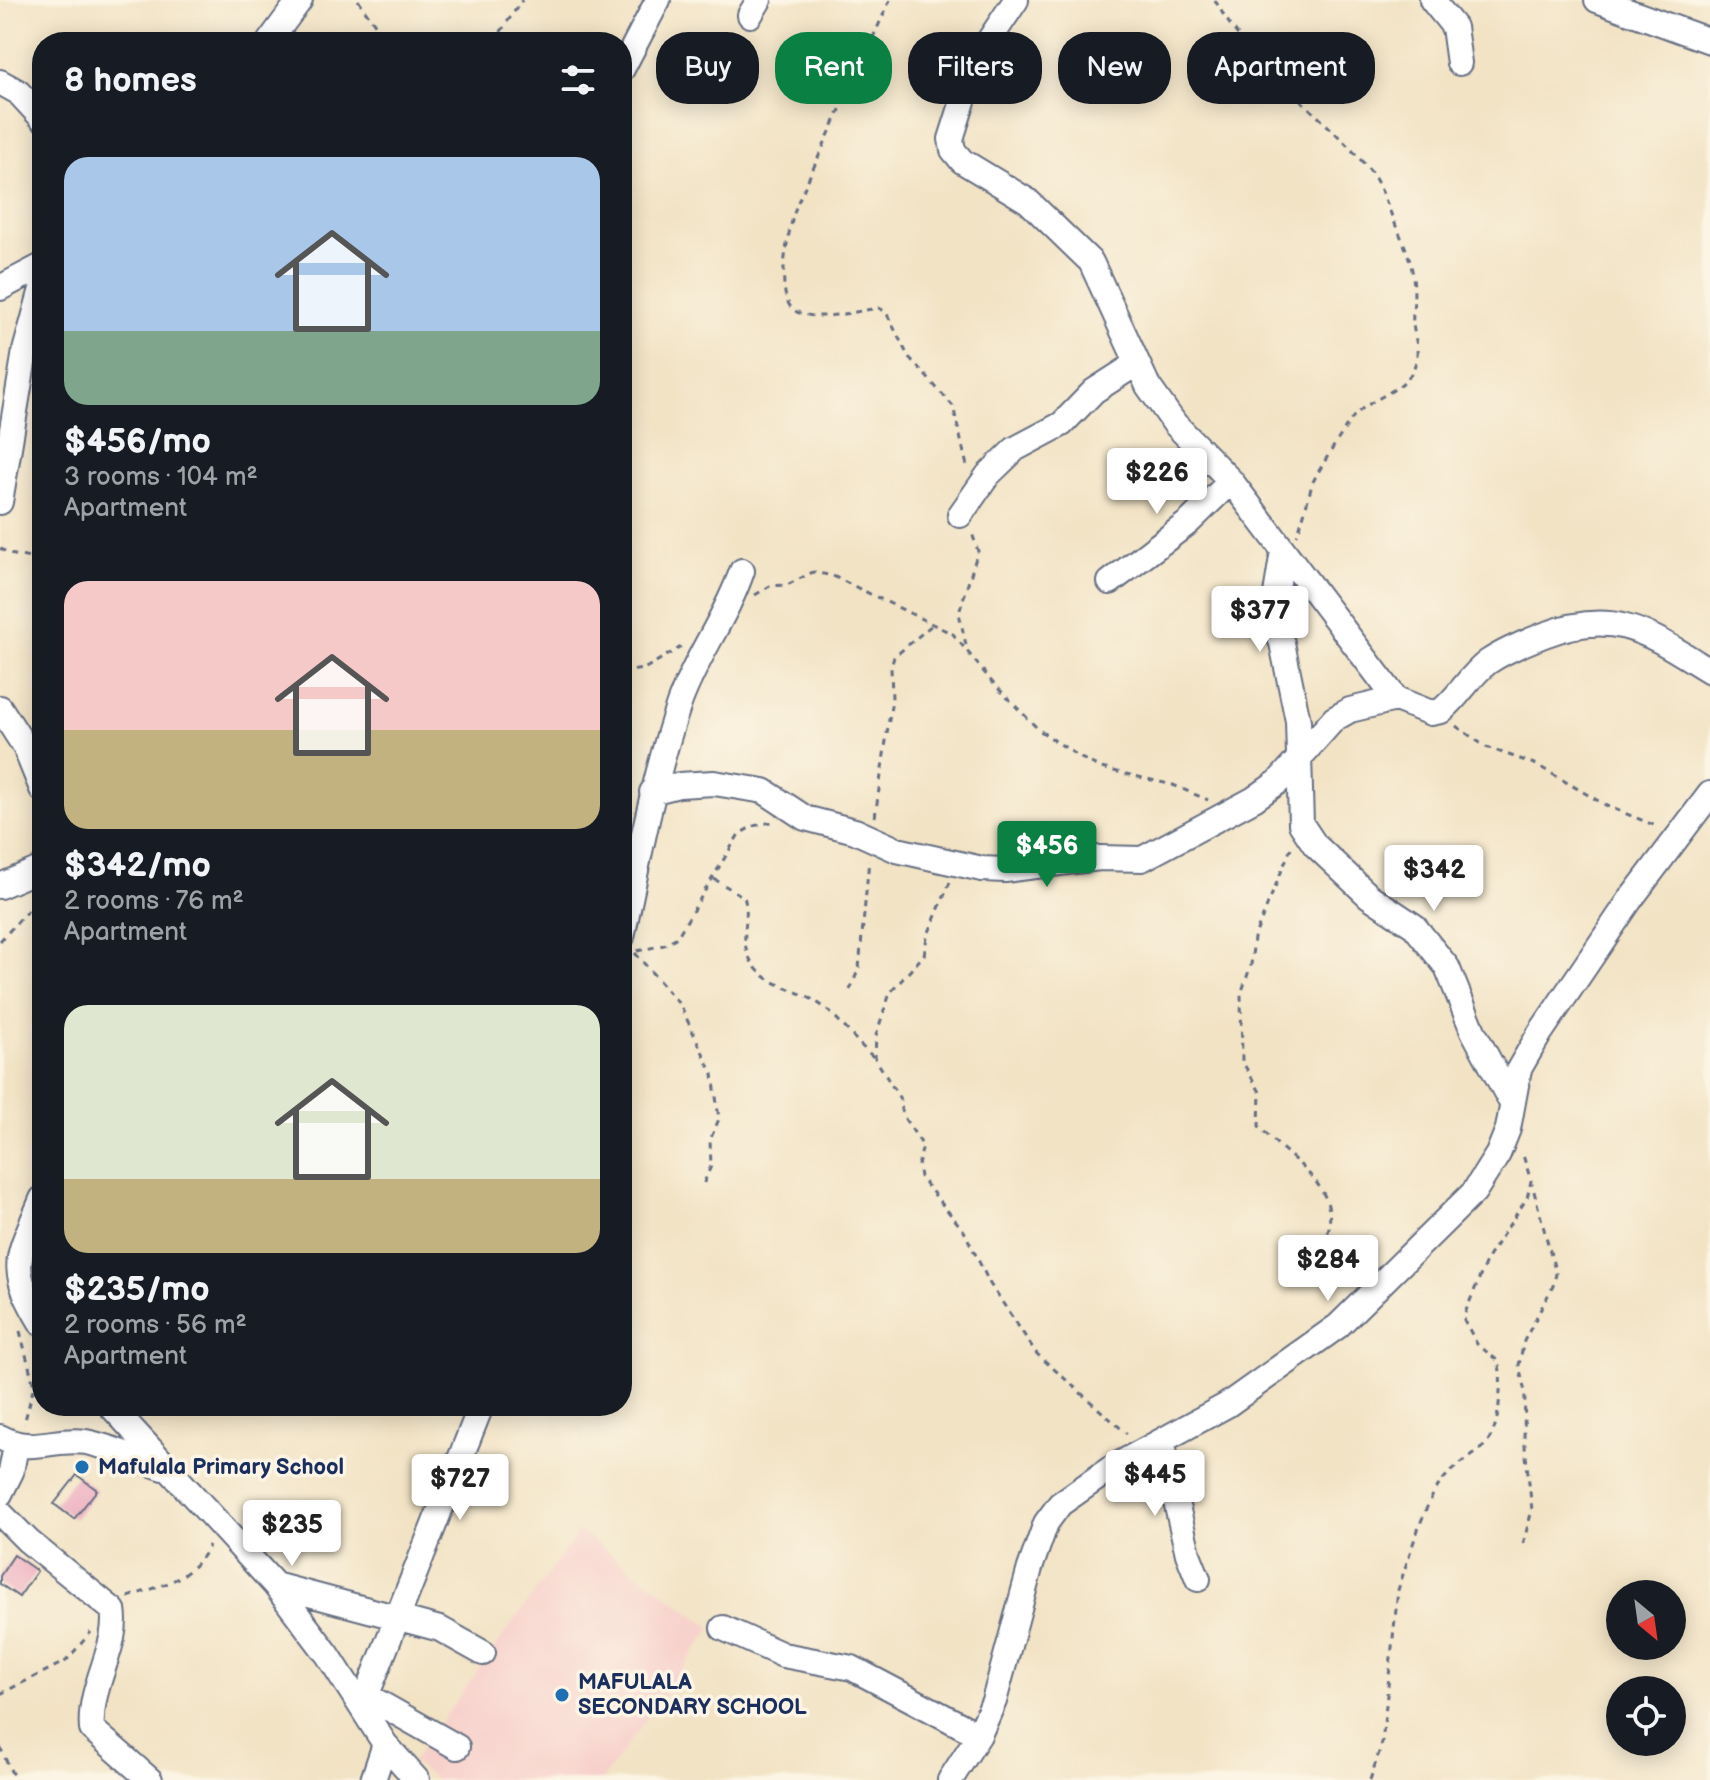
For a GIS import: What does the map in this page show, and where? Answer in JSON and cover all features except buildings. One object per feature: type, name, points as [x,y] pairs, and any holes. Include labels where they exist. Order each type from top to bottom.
[{"type":"street","points":[[276,32],[300,0]]},
{"type":"street","points":[[632,50],[658,0]]},
{"type":"street","points":[[1016,0],[976,60],[954,129],[953,150],[962,161],[1011,189],[1051,219],[1091,262],[1136,364],[1175,424],[1231,481],[1396,699],[1431,713],[1450,704],[1466,681],[1490,661],[1571,625],[1594,622],[1634,629],[1710,671]]},
{"type":"street","points":[[1432,0],[1454,27],[1459,63]]},
{"type":"street","points":[[1605,1],[1710,41]]},
{"type":"street","points":[[0,82],[18,92],[32,107]]},
{"type":"street","points":[[0,288],[32,271]]},
{"type":"street","points":[[0,502],[32,325]]},
{"type":"street","points":[[960,515],[973,493],[1015,449],[1062,424],[1094,391],[1136,364]]},
{"type":"street","points":[[1110,582],[1189,522],[1231,481]]},
{"type":"street","points":[[1286,554],[1272,619],[1282,643],[1298,721],[1299,814],[1306,833],[1369,896],[1414,926],[1447,967],[1473,1031],[1510,1100]]},
{"type":"street","points":[[632,919],[652,792],[679,704],[742,571]]},
{"type":"street","points":[[652,792],[679,785],[714,783],[772,794],[798,815],[872,838],[897,850],[958,864],[1005,870],[1100,858],[1142,859],[1242,806],[1278,782],[1334,719],[1350,710],[1396,699]]},
{"type":"street","points":[[6,716],[32,728]]},
{"type":"street","points":[[6,716],[32,769]]},
{"type":"street","points":[[950,1780],[979,1735],[1004,1670],[1030,1568],[1046,1523],[1075,1491],[1227,1405],[1347,1318],[1474,1192],[1498,1154],[1508,1129],[1510,1100],[1519,1069],[1540,1033],[1630,900],[1710,794]]},
{"type":"street","points":[[0,886],[32,872]]},
{"type":"street","points":[[31,1327],[16,1262],[32,1223]]},
{"type":"street","points":[[120,1416],[164,1468],[275,1585],[364,1702],[385,1744],[417,1780]]},
{"type":"street","points":[[364,1702],[476,1416]]},
{"type":"street","points":[[0,1494],[11,1472],[8,1441],[71,1440],[107,1446],[164,1468]]},
{"type":"street","points":[[1154,1445],[1198,1579]]},
{"type":"street","points":[[0,1513],[28,1541],[113,1610],[116,1625],[95,1687],[90,1710],[92,1729],[150,1780]]},
{"type":"street","points":[[275,1585],[440,1629],[483,1653]]},
{"type":"street","points":[[723,1628],[783,1655],[852,1668],[979,1735]]},
{"type":"street","points":[[364,1702],[457,1747]]},
{"type":"street","points":[[373,1780],[385,1744]]},
{"type":"path","points":[[358,0],[380,32]]},
{"type":"path","points":[[501,32],[522,0]]},
{"type":"path","points":[[890,0],[797,204],[787,232],[790,243],[782,274],[792,307],[797,312],[826,315],[879,308],[886,312],[908,356],[953,406],[973,493]]},
{"type":"path","points":[[1215,0],[1254,51],[1368,169],[1399,232],[1416,284],[1413,317],[1420,352],[1411,373],[1370,402],[1341,433],[1328,460],[1313,480],[1307,510],[1286,554]]},
{"type":"path","points":[[960,515],[961,522],[974,535],[978,551],[960,602],[966,646]]},
{"type":"path","points":[[0,548],[9,554],[32,558]]},
{"type":"path","points":[[632,671],[644,669],[716,626],[770,586],[787,585],[813,572],[833,576],[953,634],[966,646],[992,682],[1039,730],[1081,758],[1101,768],[1173,785],[1197,797],[1242,806]]},
{"type":"path","points":[[850,990],[859,968],[872,838],[892,699],[891,667],[894,657],[933,624]]},
{"type":"path","points":[[1431,713],[1486,747],[1537,765],[1580,791],[1650,826],[1690,821]]},
{"type":"path","points":[[632,945],[647,951],[677,937],[739,834],[762,822],[782,822],[798,815]]},
{"type":"path","points":[[1291,846],[1254,938],[1251,965],[1241,994],[1242,1061],[1260,1092],[1259,1126],[1283,1153],[1314,1176],[1325,1195],[1329,1227],[1324,1245],[1348,1293],[1347,1318]]},
{"type":"path","points":[[875,1058],[876,1035],[884,1006],[890,993],[924,955],[927,937],[958,864]]},
{"type":"path","points":[[714,879],[744,897],[748,911],[742,939],[749,959],[761,974],[798,996],[817,1002],[875,1058],[900,1099],[903,1116],[923,1146],[918,1165],[920,1177],[964,1231],[990,1284],[1037,1354],[1154,1445]]},
{"type":"path","points":[[0,941],[32,906]]},
{"type":"path","points":[[632,950],[680,1005],[713,1074],[719,1119],[710,1140],[711,1166],[702,1187]]},
{"type":"path","points":[[1508,1129],[1520,1146],[1556,1274],[1553,1286],[1524,1341],[1519,1365],[1525,1392],[1524,1437],[1532,1510],[1523,1544]]},
{"type":"path","points":[[1370,1780],[1382,1743],[1398,1590],[1404,1572],[1440,1484],[1480,1451],[1494,1436],[1498,1423],[1498,1361],[1477,1344],[1463,1318],[1488,1257],[1527,1198],[1531,1181]]},
{"type":"path","points":[[8,1441],[32,1390]]},
{"type":"path","points":[[0,1694],[66,1661],[126,1597],[163,1588],[180,1579],[197,1565],[218,1526]]},
{"type":"path","points":[[0,1747],[15,1780]]},
{"type":"shaded area","name":"MAFULALA SECONDARY SCHOOL","points":[[579,1531],[712,1628],[602,1780],[437,1780],[412,1762]]},
{"type":"place","name":"Mafulala Primary School","points":[[82,1467]]},
{"type":"place","name":"MAFULALA SECONDARY SCHOOL","points":[[562,1695]]}]
